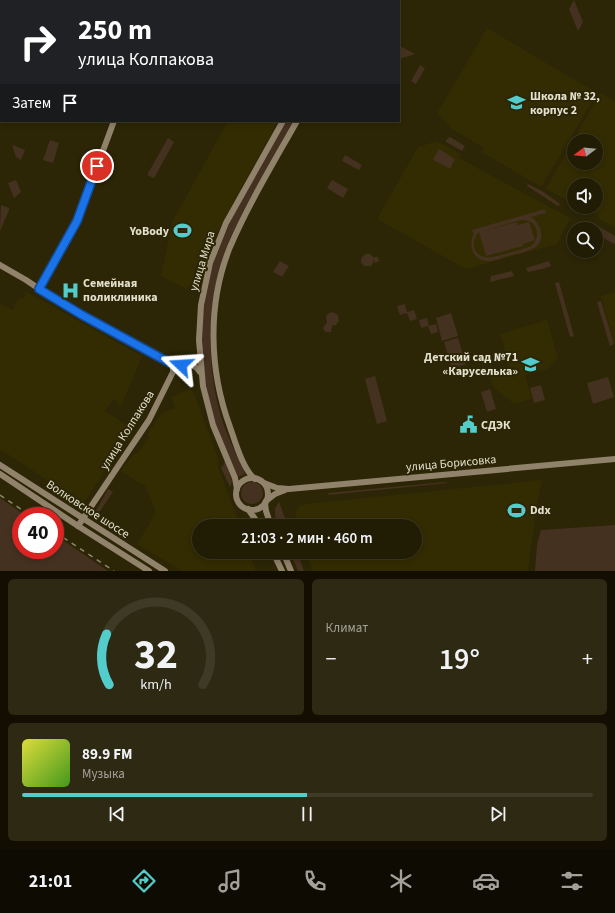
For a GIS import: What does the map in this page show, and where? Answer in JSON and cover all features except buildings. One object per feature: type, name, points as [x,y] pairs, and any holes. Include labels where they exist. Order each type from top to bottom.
[{"type":"main road","points":[[39,289],[77,221],[114,122]]},
{"type":"main road","name":"улица Мира","points":[[237,489],[205,398],[201,374],[199,333],[202,300],[206,278],[226,223],[281,122]]},
{"type":"main road","name":"улица Мира","points":[[255,479],[248,470],[232,434],[219,391],[213,327],[220,282],[230,247],[244,218],[296,122]]},
{"type":"main road","points":[[0,265],[82,315],[170,363],[181,365],[189,364],[196,360],[200,352]]},
{"type":"main road","points":[[170,363],[173,367],[173,372]]},
{"type":"main road","points":[[189,364],[196,367],[201,374]]},
{"type":"main road","points":[[173,372],[181,365]]},
{"type":"main road","name":"улица Колпакова","points":[[78,526],[150,420],[173,372]]},
{"type":"main road","name":"улица Борисовка","points":[[264,484],[277,488],[289,489],[615,459]]},
{"type":"main road","name":"Волковское шоссе","points":[[0,465],[165,571]]},
{"type":"main road","name":"Волковское шоссе","points":[[0,474],[149,571]]},
{"type":"main road","points":[[266,502],[257,509],[248,509],[241,506],[237,501],[235,493],[243,481],[248,479],[255,479],[264,484],[267,493],[266,511],[269,519]]},
{"type":"main road","name":"улица Борисовка","points":[[266,502],[275,494],[289,489]]},
{"type":"main road","points":[[248,509],[255,519]]},
{"type":"main road","points":[[276,559],[282,571]]},
{"type":"main road","points":[[286,559],[291,571]]},
{"type":"shaded area","points":[[574,0],[583,22],[578,31],[569,9]]},
{"type":"shaded area","name":"Школа № 32, корпус 2","points":[[487,28],[597,93],[573,134],[567,134],[567,143],[541,187],[482,152],[484,148],[452,129],[437,113]]},
{"type":"shaded area","points":[[400,46],[415,54],[400,59]]},
{"type":"shaded area","points":[[420,65],[425,68],[416,84],[411,81]]},
{"type":"shaded area","points":[[600,93],[615,101],[615,227],[598,218],[599,215],[597,214],[603,214],[603,178],[567,178],[567,200],[546,189],[567,152],[567,170],[603,170],[603,134],[577,134]]},
{"type":"shaded area","points":[[227,122],[277,122],[217,233],[211,249],[203,248],[196,275],[187,289],[161,276],[172,222]]},
{"type":"shaded area","points":[[285,122],[293,122],[229,241],[221,263],[212,310],[210,333],[213,380],[224,426],[245,474],[238,477],[217,428],[209,401],[205,380],[202,337],[203,315],[210,273],[224,236],[249,186]]},
{"type":"shaded area","points":[[450,137],[465,146],[462,151],[446,142],[446,140]]},
{"type":"shaded area","points":[[168,138],[174,142],[154,178],[147,175]]},
{"type":"shaded area","points":[[50,140],[59,143],[53,163],[43,160]]},
{"type":"shaded area","points":[[437,141],[461,154],[459,158],[570,218],[557,244],[466,269],[377,219],[418,147]]},
{"type":"shaded area","points":[[12,145],[25,150],[21,160],[16,157]]},
{"type":"shaded area","points":[[439,149],[455,159],[450,169],[433,160]]},
{"type":"shaded area","points":[[345,155],[362,165],[359,170],[342,161]]},
{"type":"shaded area","points":[[16,180],[21,192],[14,198],[8,183]]},
{"type":"shaded area","points":[[332,180],[348,189],[343,198],[327,188]]},
{"type":"shaded area","points":[[528,184],[542,191],[560,204],[558,206],[527,186]]},
{"type":"shaded area","points":[[1,205],[9,208],[9,210],[0,231]]},
{"type":"shaded area","points":[[545,209],[546,213],[531,217],[538,224],[541,233],[540,242],[537,246],[497,260],[482,260],[475,255],[471,242],[474,233],[472,230]],"holes":[[[521,220],[526,220],[534,225],[537,233],[535,242],[531,246],[494,257],[481,256],[475,251],[474,241],[479,232],[486,256],[523,246],[522,238],[523,244],[535,240],[529,222],[518,225],[517,222],[480,232]]]},
{"type":"shaded area","points":[[603,229],[615,236],[615,244],[603,237]]},
{"type":"shaded area","points":[[366,254],[370,254],[374,258],[378,257],[379,261],[375,263],[374,259],[371,266],[365,266],[361,260]]},
{"type":"shaded area","points":[[280,261],[289,266],[282,277],[273,272]]},
{"type":"shaded area","points":[[549,261],[551,266],[542,269],[528,272],[526,268]]},
{"type":"shaded area","points":[[512,271],[514,276],[490,282],[491,276]]},
{"type":"shaded area","points":[[559,282],[574,336],[570,337],[555,283]]},
{"type":"shaded area","points":[[25,291],[142,356],[121,406],[113,399],[105,411],[131,428],[122,441],[124,442],[83,504],[0,449],[0,304],[13,310],[18,299],[24,298],[26,294],[24,293]]},
{"type":"shaded area","points":[[615,292],[615,347],[601,296]]},
{"type":"shaded area","points":[[601,301],[614,344],[610,346],[597,302]]},
{"type":"shaded area","points":[[405,304],[407,312],[414,310],[417,319],[410,321],[407,313],[400,315],[397,306]]},
{"type":"shaded area","points":[[333,312],[338,315],[339,321],[336,325],[332,326],[331,332],[326,332],[323,329],[327,323],[326,316]]},
{"type":"shaded area","points":[[451,313],[458,336],[442,341],[436,318]]},
{"type":"shaded area","points":[[427,318],[429,326],[436,324],[438,332],[431,334],[428,326],[421,328],[419,320]]},
{"type":"shaded area","name":"Детский сад №71 «Каруселька»","points":[[547,320],[558,358],[547,369],[525,375],[532,399],[514,404],[493,387],[490,377],[511,371],[500,334]]},
{"type":"shaded area","points":[[458,338],[466,364],[452,368],[444,342]]},
{"type":"shaded area","points":[[375,376],[387,421],[377,424],[365,379]]},
{"type":"shaded area","points":[[608,377],[614,397],[593,404],[587,383]]},
{"type":"shaded area","points":[[541,385],[545,400],[534,403],[530,388]]},
{"type":"shaded area","points":[[192,388],[219,461],[217,464],[237,519],[192,519],[192,559],[252,559],[256,571],[182,571],[137,544],[156,513],[146,487],[121,471],[134,453],[137,454],[149,438],[148,435],[150,430],[162,413],[175,408],[171,397]]},
{"type":"shaded area","points":[[490,389],[496,409],[487,412],[481,392]]},
{"type":"shaded area","points":[[225,460],[232,482],[230,487],[221,468]]},
{"type":"shaded area","points":[[542,480],[537,504],[528,571],[313,571],[309,559],[422,559],[422,519],[296,519],[297,509],[299,506],[305,504]]},
{"type":"shaded area","points":[[252,482],[260,485],[263,493],[260,501],[252,504],[244,501],[241,493],[244,485]]},
{"type":"shaded area","points":[[445,482],[448,483],[328,495],[329,493]]},
{"type":"shaded area","points":[[108,489],[113,492],[98,514],[117,526],[118,533],[93,516]]},
{"type":"shaded area","points":[[0,498],[13,507],[12,559],[64,559],[64,541],[108,571],[0,571]]},
{"type":"shaded area","points":[[279,502],[285,519],[276,519],[275,508]]},
{"type":"shaded area","points":[[615,525],[615,571],[535,571],[537,545],[541,530]]},
{"type":"shaded area","points":[[293,559],[300,559],[304,571],[298,571]]},
{"type":"railway","points":[[0,495],[18,507]]},
{"type":"railway","points":[[64,538],[114,571]]},
{"type":"place","name":"Школа № 32, корпус 2","points":[[517,103]]},
{"type":"place","name":"YoBody","points":[[182,231]]},
{"type":"place","name":"Семейная поликлиника","points":[[70,290]]},
{"type":"place","name":"Детский сад №71 «Каруселька»","points":[[531,364]]},
{"type":"place","name":"СДЭК","points":[[468,425]]},
{"type":"place","name":"Ddx","points":[[517,510]]},
{"type":"route","points":[[97,166],[77,221],[60,254],[39,289],[82,315],[170,363],[181,365]]}]
